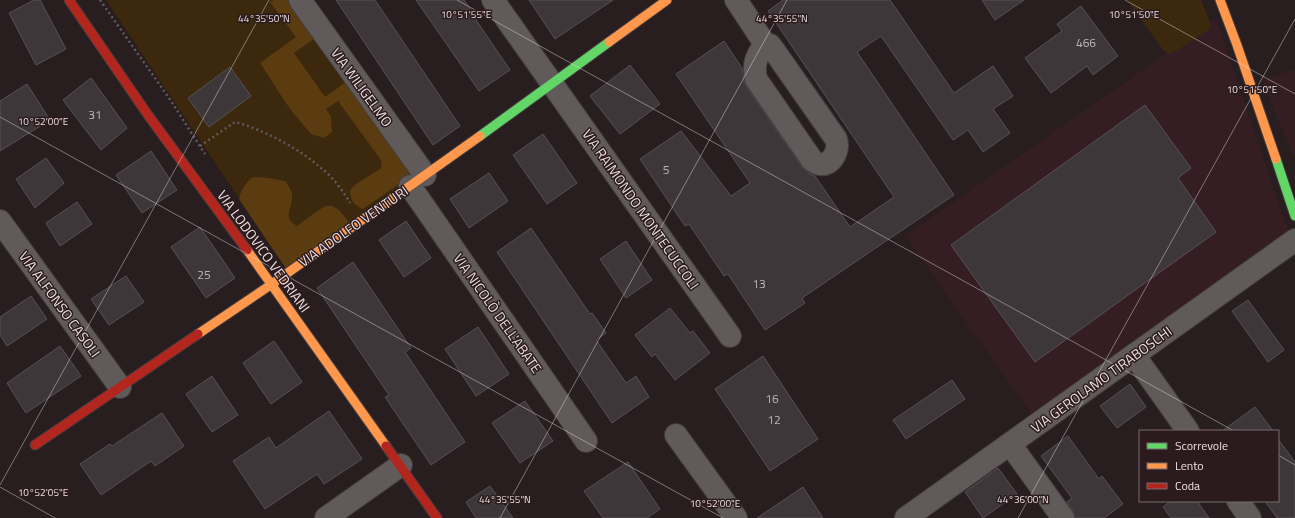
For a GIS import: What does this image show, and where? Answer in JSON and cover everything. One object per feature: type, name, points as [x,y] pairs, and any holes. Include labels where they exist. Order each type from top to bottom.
[{"type":"street","name":"VIA LODOVICO VEDRIANI","points":[[69,0],[148,115],[272,284],[437,518]]},
{"type":"street","name":"VIA WILIGELMO","points":[[300,0],[417,180]]},
{"type":"street","name":"VIA RAIMONDO MONTECUCCOLI","points":[[493,0],[730,336]]},
{"type":"street","name":"VIA ADOLFO VENTURI","points":[[36,445],[272,284],[667,0]]},
{"type":"street","points":[[736,0],[765,44],[770,45],[773,49],[836,139],[838,144],[837,150],[831,160],[827,163],[822,165],[816,164],[812,160],[756,79],[754,66],[755,62],[765,44]]},
{"type":"street","points":[[1220,0],[1237,45],[1295,216]]},
{"type":"street","name":"VIA NICOLÒ DELL'ABATE","points":[[417,180],[586,441]]},
{"type":"street","name":"VIA ALFONSO CASOLI","points":[[0,221],[120,387]]},
{"type":"street","name":"VIA GEROLAMO TIRABOSCHI","points":[[906,518],[1295,240]]},
{"type":"street","points":[[1134,355],[1187,430]]},
{"type":"street","points":[[676,435],[736,518]]},
{"type":"street","points":[[1010,444],[1063,518]]},
{"type":"street","points":[[326,518],[401,465]]},
{"type":"street","points":[[1239,502],[1250,518]]},
{"type":"path","points":[[200,146],[235,122],[250,126],[300,152],[322,168],[346,195],[360,221]]},
{"type":"shaded area","points":[[106,0],[300,0],[425,175],[287,270]]},
{"type":"shaded area","points":[[274,0],[292,0],[318,36],[294,53],[325,97],[349,80],[415,173],[363,209],[357,206],[353,201],[350,190],[356,184],[380,169],[382,166],[381,160],[338,101],[326,109],[331,117],[332,132],[324,138],[311,134],[290,109],[260,63],[296,37],[270,2]]},
{"type":"shaded area","points":[[1127,0],[1201,0],[1211,26],[1208,30],[1173,53],[1168,53],[1161,47]]},
{"type":"shaded area","points":[[1216,19],[1288,230],[1033,416],[905,236]]},
{"type":"shaded area","points":[[1295,69],[1295,159],[1262,81]]},
{"type":"shaded area","points":[[253,177],[285,181],[292,193],[289,216],[292,222],[297,226],[320,209],[330,206],[338,209],[352,227],[287,270],[239,199],[244,187]]},
{"type":"building","points":[[34,0],[40,0],[66,49],[36,65],[9,13]]},
{"type":"building","points":[[336,0],[375,0],[460,126],[433,145]]},
{"type":"building","points":[[416,0],[464,0],[510,70],[479,91]]},
{"type":"building","points":[[529,0],[613,0],[555,39]]},
{"type":"building","points":[[783,0],[890,0],[954,93],[993,66],[1013,96],[993,109],[1010,133],[983,152],[968,130],[953,140],[881,36],[857,52],[954,195],[802,298],[805,303],[765,330],[728,274],[724,276],[689,224],[685,226],[640,159],[681,131],[731,196],[750,183],[676,74],[724,41],[742,68],[746,86],[802,167],[810,174],[815,176],[850,227],[894,197],[768,11]]},
{"type":"building","points":[[982,0],[1024,0],[995,20]]},
{"type":"building","points":[[1081,6],[1118,56],[1093,75],[1087,66],[1051,93],[1025,58],[1062,31],[1057,24]]},
{"type":"building","points":[[630,65],[660,104],[620,134],[590,96]]},
{"type":"building","points":[[230,67],[251,96],[209,127],[188,98]]},
{"type":"building","points":[[91,78],[127,128],[101,150],[63,100]]},
{"type":"building","points":[[27,84],[50,120],[0,151],[0,101]]},
{"type":"building","points":[[1145,105],[1191,168],[1178,178],[1216,232],[1035,362],[951,245]]},
{"type":"building","points":[[543,134],[577,183],[547,204],[513,155]]},
{"type":"building","points":[[151,151],[177,190],[142,213],[116,175]]},
{"type":"building","points":[[46,158],[64,183],[35,208],[16,179]]},
{"type":"building","points":[[489,173],[508,201],[469,228],[450,199]]},
{"type":"building","points":[[77,202],[92,224],[60,246],[46,223]]},
{"type":"building","points":[[406,221],[431,258],[404,277],[379,240]]},
{"type":"building","points":[[200,227],[235,278],[206,298],[171,247]]},
{"type":"building","points":[[531,228],[590,314],[592,313],[606,333],[596,340],[626,383],[636,376],[649,397],[612,423],[497,252]]},
{"type":"building","points":[[626,241],[652,280],[626,298],[600,259]]},
{"type":"building","points":[[353,262],[411,348],[405,352],[465,442],[431,465],[385,397],[389,395],[317,288]]},
{"type":"building","points":[[126,276],[144,302],[109,325],[91,299]]},
{"type":"building","points":[[31,296],[47,319],[7,346],[0,335],[0,317]]},
{"type":"building","points":[[1248,300],[1284,350],[1268,362],[1232,311]]},
{"type":"building","points":[[670,308],[690,333],[693,331],[710,353],[675,380],[655,354],[652,357],[635,335]]},
{"type":"building","points":[[478,327],[509,374],[476,396],[445,349]]},
{"type":"building","points":[[274,341],[302,382],[271,404],[243,363]]},
{"type":"building","points":[[60,346],[81,376],[26,413],[7,383]]},
{"type":"building","points":[[763,356],[818,439],[770,471],[715,389]]},
{"type":"building","points":[[212,376],[238,415],[212,432],[186,394]]},
{"type":"building","points":[[952,380],[965,399],[906,439],[893,420]]},
{"type":"building","points":[[1130,384],[1146,407],[1117,428],[1100,406]]},
{"type":"building","points":[[525,401],[553,441],[520,463],[492,423]]},
{"type":"building","points":[[1255,407],[1272,430],[1223,430]]},
{"type":"building","points":[[329,411],[362,459],[324,484],[317,474],[265,509],[233,461],[269,437],[276,448]]},
{"type":"building","points":[[162,413],[184,446],[155,466],[151,461],[101,495],[80,464],[110,444],[112,446]]},
{"type":"building","points":[[1068,436],[1099,479],[1102,476],[1123,504],[1104,518],[1075,518],[1073,511],[1067,502],[1072,498],[1041,456]]},
{"type":"building","points":[[1279,440],[1295,462],[1295,518],[1277,518],[1266,502],[1279,502]]},
{"type":"building","points":[[628,462],[660,509],[647,518],[603,518],[584,491]]},
{"type":"building","points":[[998,468],[1017,494],[983,518],[965,492]]},
{"type":"building","points":[[490,486],[513,518],[476,518],[466,502]]},
{"type":"building","points":[[803,487],[823,518],[757,518]]},
{"type":"building","points":[[1170,502],[1198,502],[1209,518],[1171,518],[1163,507]]},
{"type":"traffic: fast","points":[[480,136],[609,42]]},
{"type":"traffic: fast","points":[[1276,159],[1295,216]]},
{"type":"traffic: slow","points":[[609,42],[667,0]]},
{"type":"traffic: slow","points":[[1220,0],[1276,159]]},
{"type":"traffic: slow","points":[[198,334],[272,284],[480,136]]},
{"type":"traffic: slow","points":[[247,250],[386,446]]},
{"type":"traffic: jam","points":[[69,0],[148,115],[247,250]]},
{"type":"traffic: jam","points":[[35,445],[198,334]]},
{"type":"traffic: jam","points":[[386,446],[437,518]]}]
